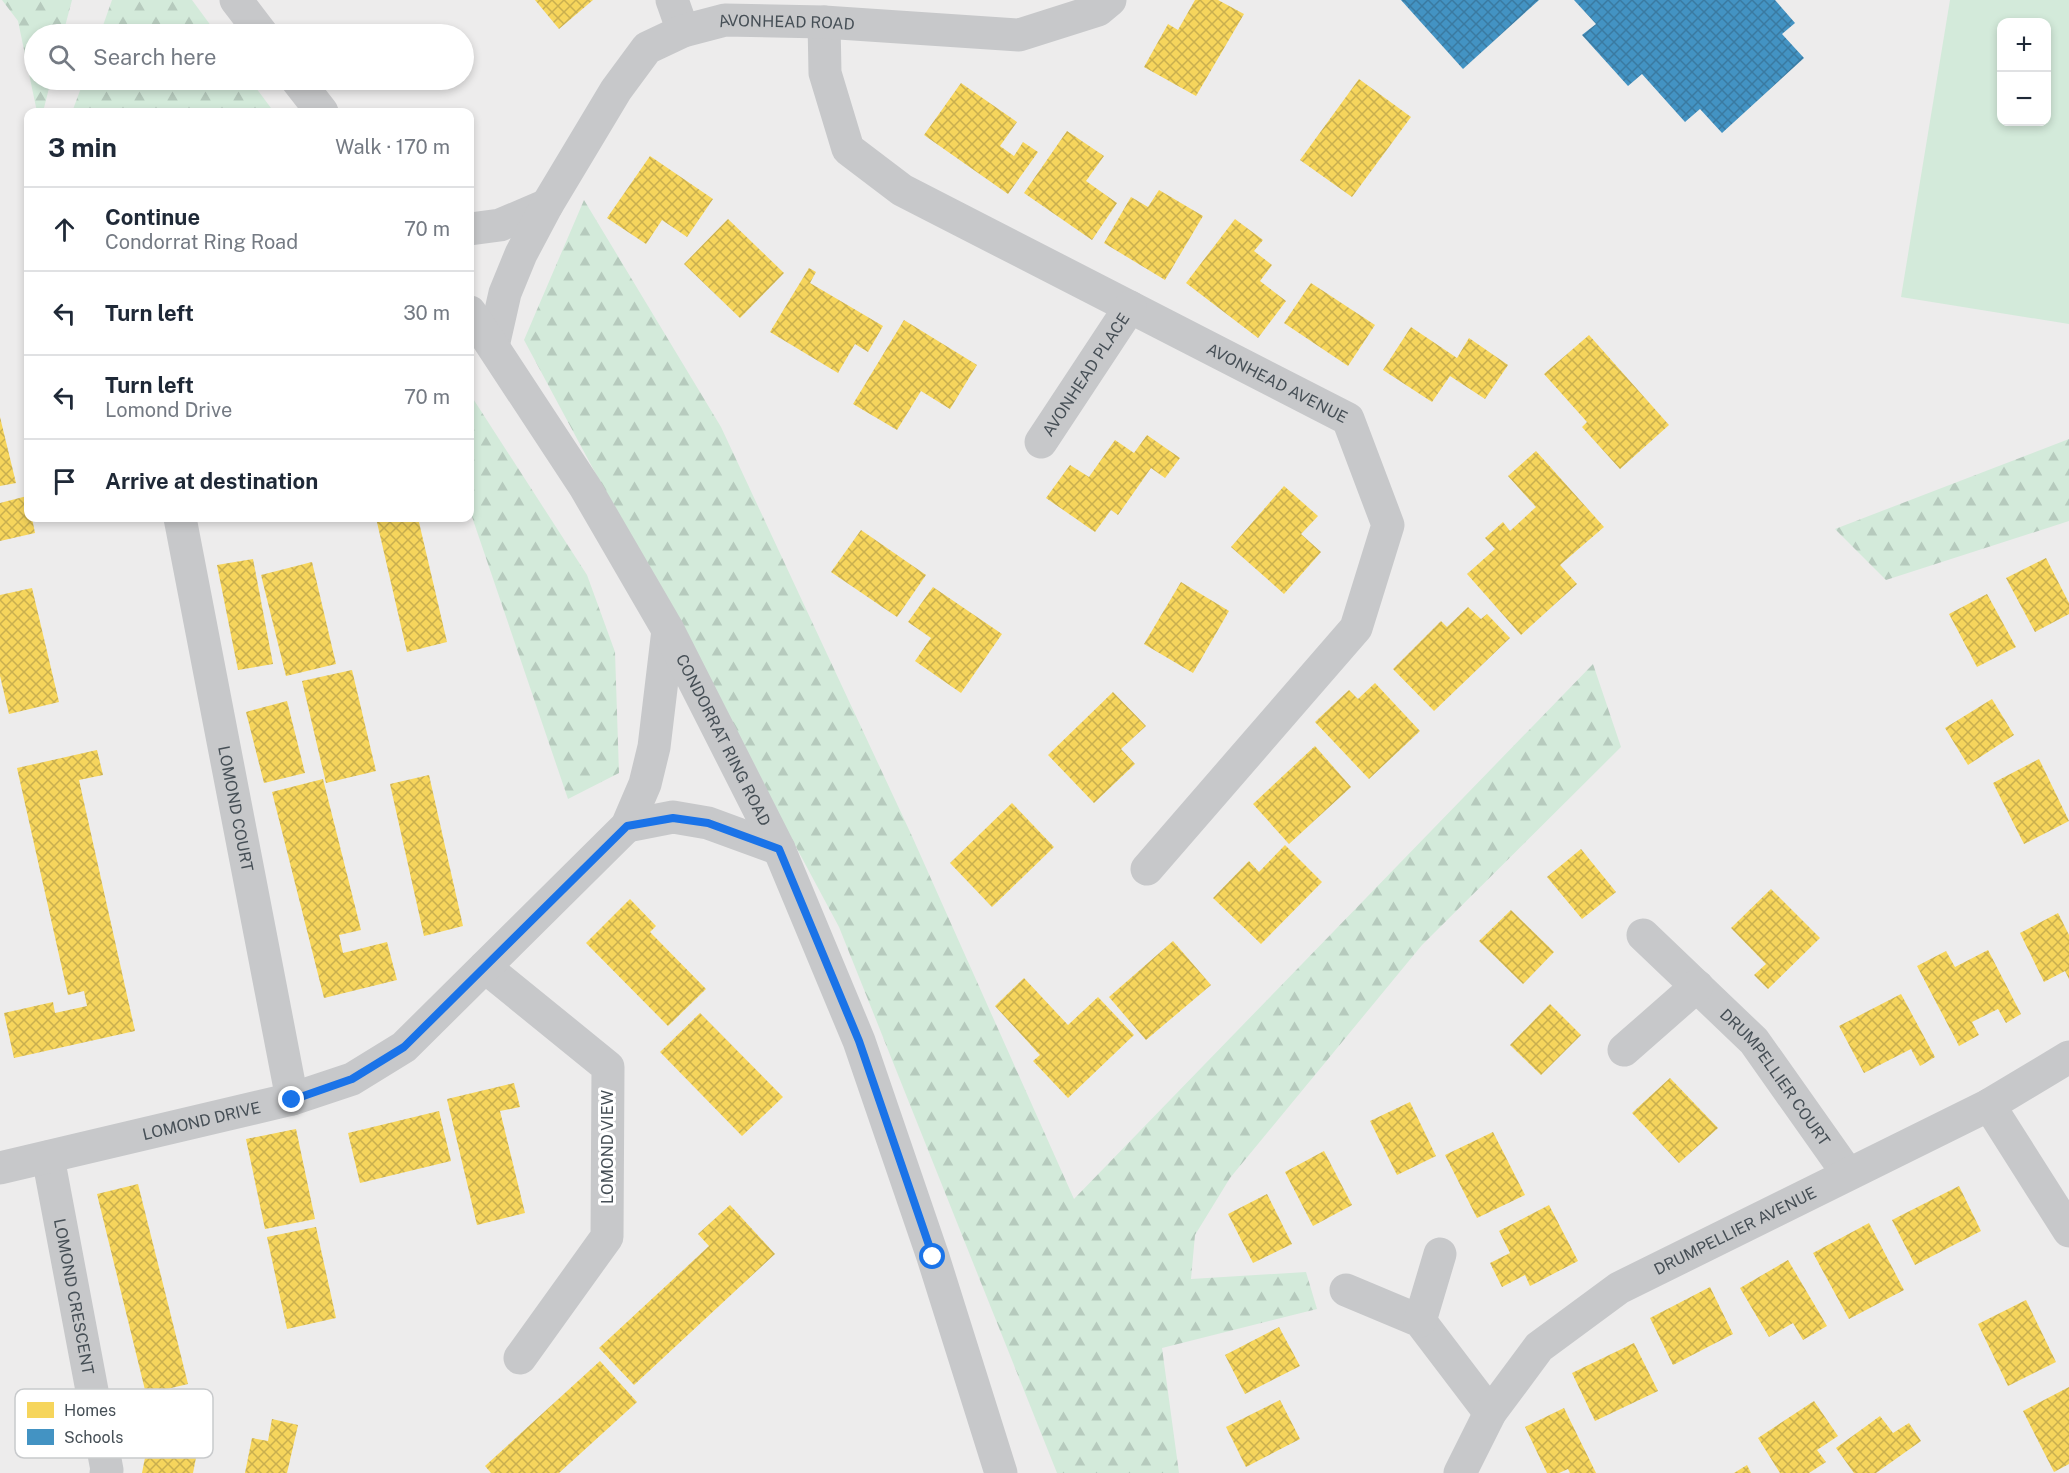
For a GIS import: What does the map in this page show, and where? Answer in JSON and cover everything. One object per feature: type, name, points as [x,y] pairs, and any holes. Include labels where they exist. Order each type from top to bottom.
[{"type":"street","points":[[236,0],[254,24]]},
{"type":"street","points":[[672,0],[683,31]]},
{"type":"street","name":"AVONHEAD ROAD","points":[[493,346],[505,293],[521,254],[547,205],[616,90],[647,48],[683,31],[725,20],[824,22],[1018,35],[1098,10],[1110,0]]},
{"type":"street","name":"AVONHEAD AVENUE","points":[[824,22],[825,73],[848,149],[902,190],[1348,419],[1388,525],[1356,628],[1147,869]]},
{"type":"street","points":[[305,90],[319,108]]},
{"type":"street","points":[[474,228],[500,225],[547,205]]},
{"type":"street","name":"AVONHEAD PLACE","points":[[1041,442],[1130,307]]},
{"type":"street","name":"CONDORRAT RING ROAD","points":[[474,318],[585,487],[668,630],[779,849],[859,1041],[933,1257],[1001,1473]]},
{"type":"street","name":"LOMOND COURT","points":[[181,522],[292,1100]]},
{"type":"street","points":[[627,826],[645,784],[654,747],[668,630]]},
{"type":"street","points":[[627,826],[673,818],[708,823],[779,849]]},
{"type":"street","name":"LOMOND DRIVE","points":[[0,1168],[292,1100],[352,1079],[404,1047],[627,826]]},
{"type":"street","name":"DRUMPELLIER COURT","points":[[1643,935],[1754,1041],[1848,1174]]},
{"type":"street","name":"LOMOND VIEW","points":[[485,967],[608,1067],[607,1237],[520,1358]]},
{"type":"street","points":[[1624,1050],[1697,986]]},
{"type":"street","name":"DRUMPELLIER AVENUE","points":[[1460,1473],[1490,1413],[1539,1347],[1619,1288],[1989,1105],[2069,1057]]},
{"type":"street","points":[[1989,1105],[2069,1231]]},
{"type":"street","name":"LOMOND CRESCENT","points":[[48,1157],[92,1389]]},
{"type":"street","points":[[1420,1321],[1440,1254]]},
{"type":"street","points":[[1346,1290],[1420,1321],[1490,1413]]},
{"type":"street","name":"LOMOND CRESCENT","points":[[106,1458],[108,1470],[106,1473]]},
{"type":"green space","points":[[2,0],[72,0],[66,24],[24,24],[24,50],[18,21]]},
{"type":"green space","points":[[112,0],[192,0],[210,24],[104,24]]},
{"type":"green space","points":[[1950,0],[2069,0],[2069,324],[1901,297]]},
{"type":"green space","points":[[32,90],[48,90],[44,108],[36,108]]},
{"type":"green space","points":[[80,90],[258,90],[271,108],[74,108]]},
{"type":"green space","points":[[584,200],[721,427],[911,834],[1074,1199],[1593,664],[1621,747],[1422,945],[1230,1178],[1195,1235],[1191,1279],[1306,1272],[1317,1309],[1162,1348],[1179,1473],[1057,1473],[839,927],[524,340]]},
{"type":"green space","points":[[474,400],[587,575],[615,652],[619,773],[568,799],[474,522]]},
{"type":"green space","points":[[2069,439],[2069,521],[1886,580],[1835,529]]},
{"type":"building: Homes","points":[[535,0],[593,0],[559,29]]},
{"type":"building: Homes","points":[[1195,0],[1218,0],[1244,14],[1196,96],[1144,67],[1168,24],[1178,30]]},
{"type":"building: Homes","points":[[1359,79],[1411,117],[1352,197],[1300,160]]},
{"type":"building: Homes","points":[[961,83],[1017,122],[1000,146],[1014,156],[1023,142],[1038,152],[1008,194],[924,135]]},
{"type":"building: Homes","points":[[1067,131],[1104,156],[1086,181],[1117,203],[1092,240],[1024,193]]},
{"type":"building: Homes","points":[[650,156],[713,199],[687,237],[662,220],[646,244],[607,218]]},
{"type":"building: Homes","points":[[1159,190],[1203,216],[1165,280],[1104,243],[1131,197],[1148,207]]},
{"type":"building: Homes","points":[[728,219],[784,273],[740,318],[684,264]]},
{"type":"building: Homes","points":[[1235,219],[1263,240],[1254,251],[1272,265],[1260,281],[1286,301],[1258,338],[1186,283]]},
{"type":"building: Homes","points":[[809,268],[816,272],[810,283],[883,326],[868,352],[855,344],[838,373],[770,332]]},
{"type":"building: Homes","points":[[1311,283],[1375,325],[1348,366],[1284,323]]},
{"type":"building: Homes","points":[[904,320],[977,365],[950,409],[921,391],[897,430],[853,404]]},
{"type":"building: Homes","points":[[1411,327],[1457,358],[1469,338],[1508,365],[1485,399],[1450,376],[1432,402],[1383,370]]},
{"type":"building: Homes","points":[[1589,335],[1669,425],[1620,469],[1582,427],[1587,422],[1544,374]]},
{"type":"building: Homes","points":[[0,417],[16,483],[0,486]]},
{"type":"building: Homes","points":[[1147,435],[1180,458],[1165,478],[1151,468],[1118,515],[1111,510],[1095,532],[1046,498],[1070,465],[1089,477],[1115,440],[1134,453]]},
{"type":"building: Homes","points":[[1536,451],[1604,527],[1560,565],[1577,584],[1521,635],[1467,574],[1495,549],[1485,538],[1503,522],[1510,531],[1536,507],[1508,476]]},
{"type":"building: Homes","points":[[1284,486],[1318,516],[1301,534],[1321,552],[1284,594],[1231,547]]},
{"type":"building: Homes","points":[[24,497],[24,522],[33,522],[35,533],[0,541],[0,503]]},
{"type":"building: Homes","points":[[377,522],[419,522],[447,642],[407,652]]},
{"type":"building: Homes","points":[[861,530],[926,575],[897,617],[831,572]]},
{"type":"building: Homes","points":[[2046,558],[2069,603],[2069,614],[2035,632],[2006,578]]},
{"type":"building: Homes","points":[[253,559],[273,664],[238,670],[217,565]]},
{"type":"building: Homes","points":[[312,562],[336,664],[286,676],[261,575]]},
{"type":"building: Homes","points":[[1181,582],[1229,611],[1193,673],[1144,644]]},
{"type":"building: Homes","points":[[933,587],[1002,634],[961,693],[915,661],[931,638],[908,622]]},
{"type":"building: Homes","points":[[32,588],[59,702],[9,714],[0,676],[0,595]]},
{"type":"building: Homes","points":[[1987,594],[2016,647],[1977,667],[1949,614]]},
{"type":"building: Homes","points":[[1468,607],[1481,619],[1487,614],[1510,638],[1434,711],[1393,669],[1441,621],[1447,627]]},
{"type":"building: Homes","points":[[352,670],[376,771],[326,783],[302,681]]},
{"type":"building: Homes","points":[[1375,683],[1420,731],[1369,779],[1315,722],[1349,690],[1358,699]]},
{"type":"building: Homes","points":[[1113,692],[1146,726],[1121,749],[1135,764],[1094,803],[1048,755]]},
{"type":"building: Homes","points":[[1992,699],[2014,735],[1968,765],[1945,728]]},
{"type":"building: Homes","points":[[287,701],[305,773],[264,783],[246,712]]},
{"type":"building: Homes","points":[[1315,746],[1351,787],[1289,844],[1253,804]]},
{"type":"building: Homes","points":[[97,750],[103,775],[79,780],[135,1031],[14,1058],[4,1013],[53,1002],[55,1013],[87,1006],[84,991],[68,995],[17,768]]},
{"type":"building: Homes","points":[[2039,759],[2069,821],[2024,844],[1993,783]]},
{"type":"building: Homes","points":[[429,775],[463,926],[424,936],[390,784]]},
{"type":"building: Homes","points":[[323,779],[361,930],[339,935],[343,953],[387,942],[397,980],[324,998],[272,792]]},
{"type":"building: Homes","points":[[1012,803],[1054,847],[992,907],[950,863]]},
{"type":"building: Homes","points":[[1285,845],[1322,882],[1261,944],[1213,898],[1249,861],[1259,872]]},
{"type":"building: Homes","points":[[1581,849],[1616,892],[1582,919],[1547,877]]},
{"type":"building: Homes","points":[[1771,889],[1820,938],[1768,989],[1754,975],[1766,964],[1731,928]]},
{"type":"building: Homes","points":[[630,899],[656,926],[650,932],[706,989],[668,1026],[586,943]]},
{"type":"building: Homes","points":[[1511,910],[1554,952],[1523,984],[1479,941]]},
{"type":"building: Homes","points":[[2058,913],[2069,935],[2069,979],[2065,971],[2044,982],[2020,933]]},
{"type":"building: Homes","points":[[1173,941],[1211,985],[1146,1040],[1109,997]]},
{"type":"building: Homes","points":[[1988,950],[2021,1014],[2006,1023],[1998,1009],[1972,1022],[1979,1035],[1959,1046],[1917,966],[1946,951],[1955,967]]},
{"type":"building: Homes","points":[[1024,978],[1068,1025],[1098,997],[1134,1035],[1068,1098],[1033,1061],[1040,1055],[995,1006]]},
{"type":"building: Homes","points":[[1901,994],[1935,1057],[1920,1066],[1911,1049],[1864,1073],[1839,1026]]},
{"type":"building: Homes","points":[[1550,1004],[1581,1035],[1541,1075],[1510,1045]]},
{"type":"building: Homes","points":[[700,1013],[783,1097],[742,1136],[660,1052]]},
{"type":"building: Homes","points":[[1670,1078],[1718,1128],[1679,1163],[1632,1113]]},
{"type":"building: Homes","points":[[514,1083],[520,1107],[500,1111],[525,1213],[477,1225],[447,1099]]},
{"type":"building: Homes","points":[[1410,1102],[1436,1156],[1397,1175],[1370,1121]]},
{"type":"building: Homes","points":[[439,1111],[451,1161],[360,1183],[348,1133]]},
{"type":"building: Homes","points":[[296,1129],[315,1219],[265,1229],[246,1139]]},
{"type":"building: Homes","points":[[1493,1132],[1525,1195],[1477,1218],[1445,1155]]},
{"type":"building: Homes","points":[[1324,1151],[1352,1205],[1313,1226],[1285,1172]]},
{"type":"building: Homes","points":[[138,1184],[188,1384],[167,1389],[145,1389],[97,1194]]},
{"type":"building: Homes","points":[[1959,1186],[1981,1231],[1915,1265],[1892,1220]]},
{"type":"building: Homes","points":[[1267,1194],[1292,1244],[1253,1263],[1228,1214]]},
{"type":"building: Homes","points":[[730,1205],[775,1254],[634,1385],[599,1348],[709,1246],[698,1234]]},
{"type":"building: Homes","points":[[1549,1205],[1578,1261],[1530,1286],[1525,1275],[1502,1287],[1490,1263],[1510,1253],[1499,1231]]},
{"type":"building: Homes","points":[[1869,1223],[1904,1290],[1849,1319],[1813,1253]]},
{"type":"building: Homes","points":[[316,1227],[336,1318],[287,1329],[267,1237]]},
{"type":"building: Homes","points":[[1788,1260],[1827,1326],[1803,1340],[1793,1323],[1769,1337],[1740,1288]]},
{"type":"building: Homes","points":[[1710,1287],[1733,1334],[1673,1365],[1650,1318]]},
{"type":"building: Homes","points":[[2026,1300],[2056,1362],[2008,1386],[1978,1324]]},
{"type":"building: Homes","points":[[1279,1327],[1300,1366],[1245,1394],[1225,1355]]},
{"type":"building: Homes","points":[[1634,1343],[1658,1391],[1595,1421],[1572,1373]]},
{"type":"building: Homes","points":[[600,1361],[637,1402],[559,1473],[491,1473],[485,1466]]},
{"type":"building: Homes","points":[[2069,1387],[2069,1464],[2054,1472],[2023,1411]]},
{"type":"building: Homes","points":[[1280,1400],[1300,1439],[1246,1467],[1226,1427]]},
{"type":"building: Homes","points":[[1814,1401],[1838,1436],[1817,1450],[1826,1462],[1809,1473],[1780,1473],[1758,1438]]},
{"type":"building: Homes","points":[[1564,1408],[1596,1473],[1570,1473],[1568,1469],[1559,1473],[1547,1473],[1525,1427]]},
{"type":"building: Homes","points":[[1880,1416],[1893,1433],[1909,1423],[1921,1441],[1876,1473],[1854,1473],[1836,1448]]},
{"type":"building: Homes","points":[[272,1419],[298,1425],[287,1473],[245,1473],[252,1438],[268,1441]]},
{"type":"building: Homes","points":[[145,1458],[196,1458],[193,1473],[142,1473]]},
{"type":"building: Homes","points":[[1747,1465],[1751,1473],[1734,1473]]},
{"type":"building: Schools","points":[[1401,0],[1539,0],[1463,69]]},
{"type":"building: Schools","points":[[1574,0],[1775,0],[1795,23],[1782,34],[1804,58],[1722,133],[1700,109],[1685,122],[1642,74],[1628,86],[1582,35],[1596,24]]},
{"type":"route","points":[[292,1100],[352,1079],[404,1047],[627,826],[673,818],[708,823],[779,849],[859,1041],[933,1257]]}]
